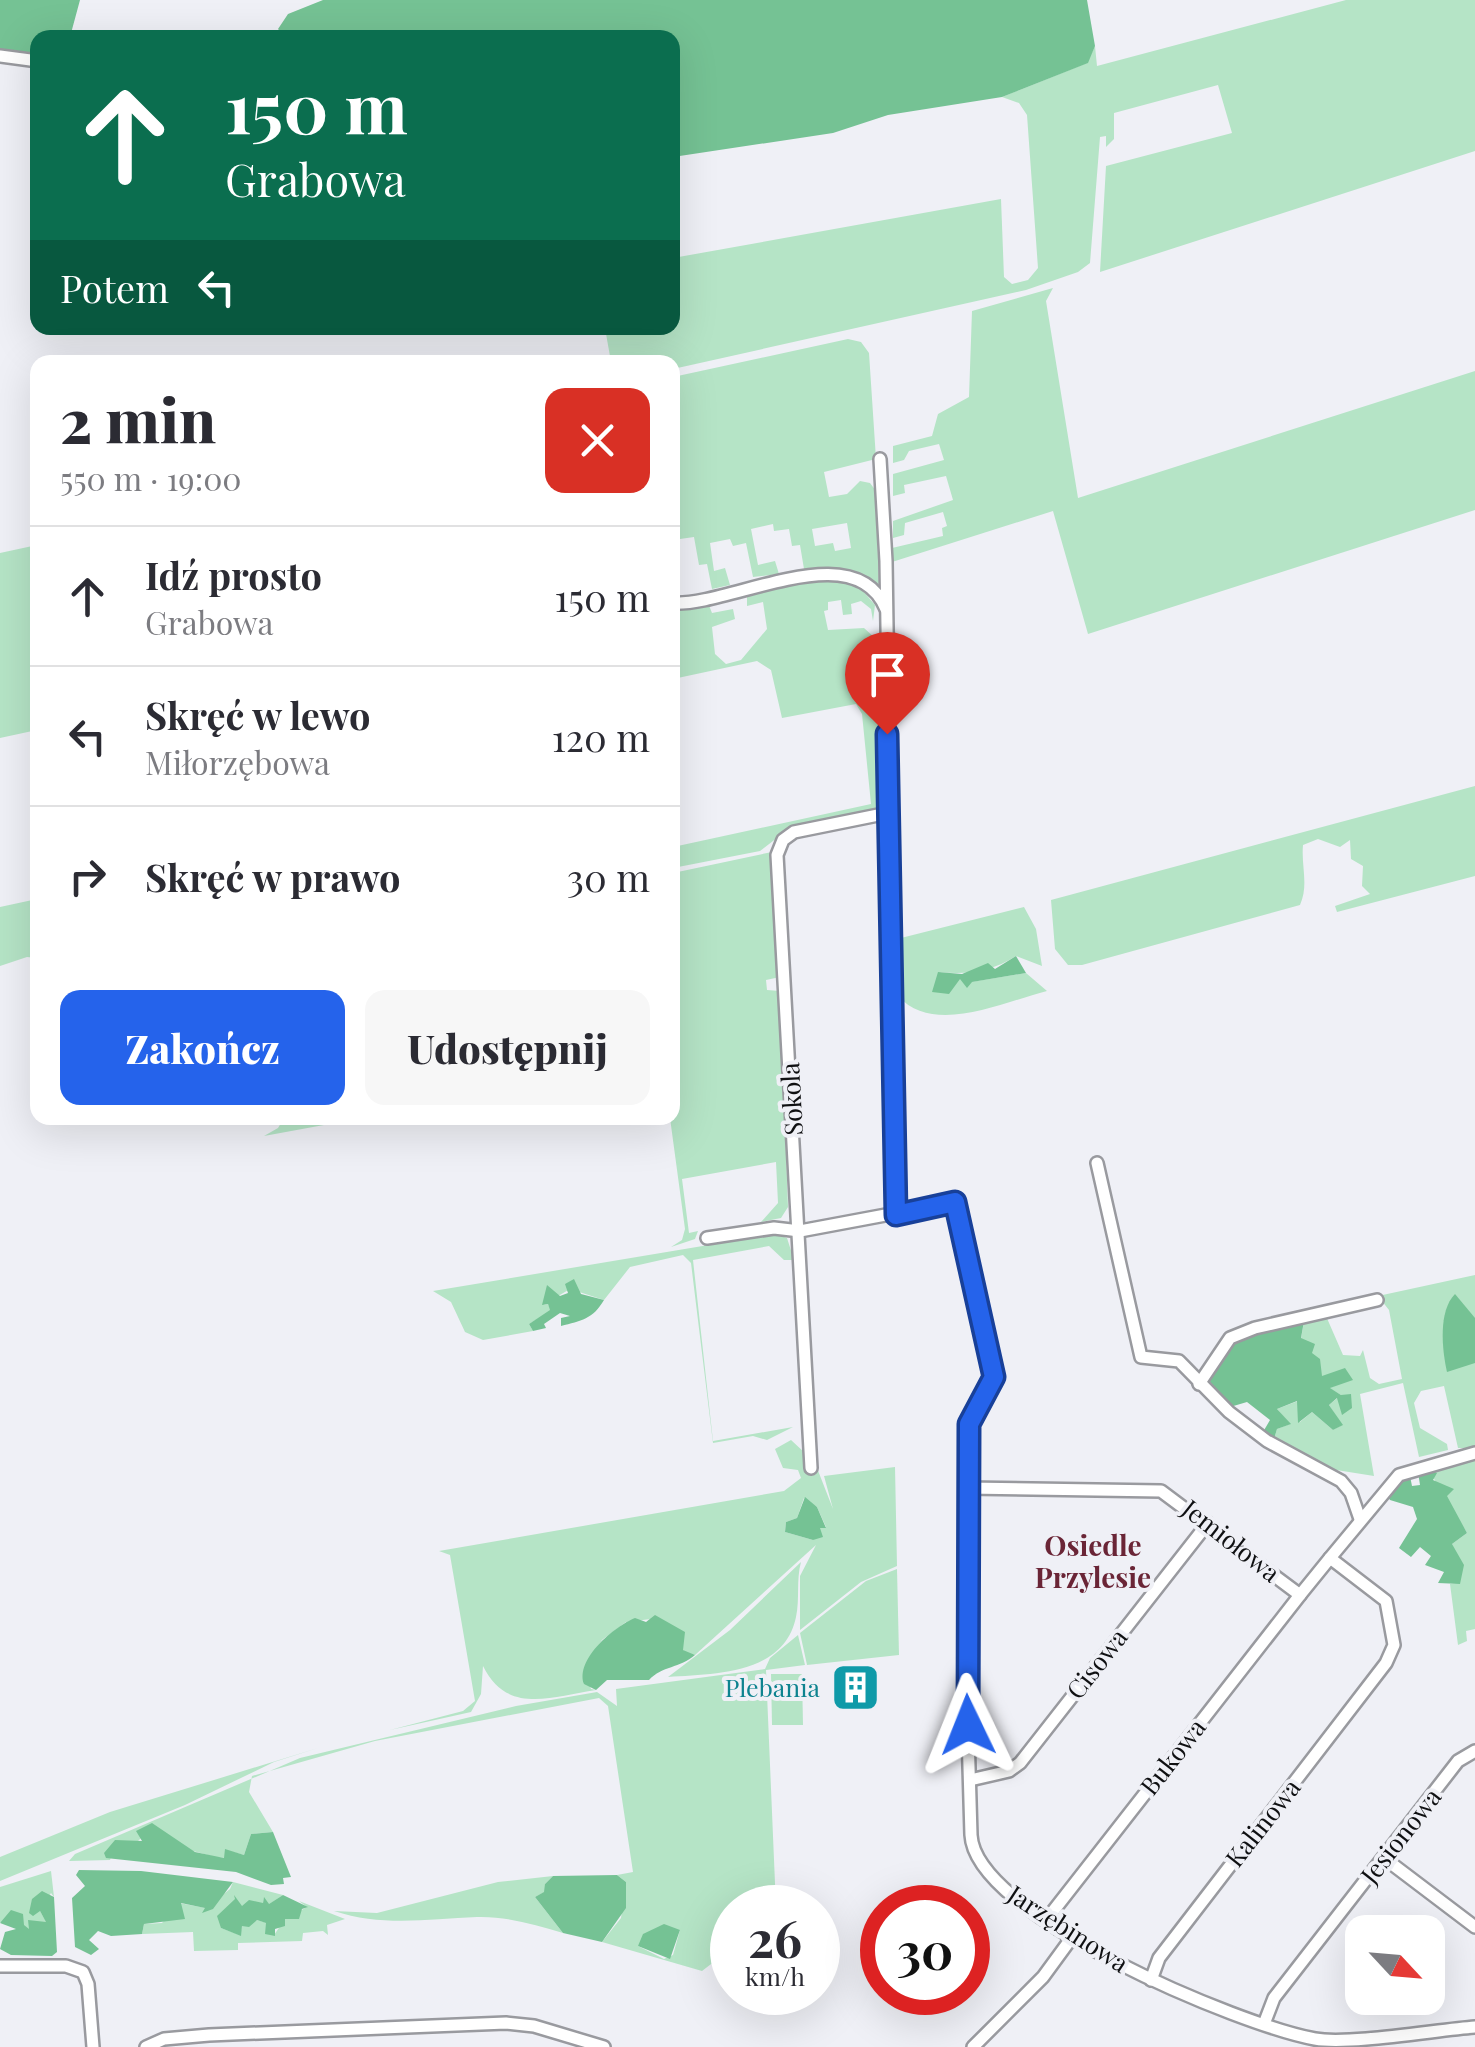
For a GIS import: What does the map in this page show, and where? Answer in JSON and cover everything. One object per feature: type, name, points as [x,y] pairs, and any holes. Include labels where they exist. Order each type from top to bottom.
[{"type":"street","points":[[0,56],[30,60]]},
{"type":"street","points":[[708,1238],[774,1228],[800,1231],[896,1215],[880,459]]},
{"type":"street","points":[[680,602],[836,574],[868,585],[886,610]]},
{"type":"street","name":"Sokola","points":[[812,1468],[777,850],[783,840],[801,830],[888,811]]},
{"type":"street","points":[[1097,1163],[1141,1357],[1179,1361],[1199,1384],[1268,1441],[1341,1481],[1354,1499],[1360,1519]]},
{"type":"street","name":"Jarzębinowa","points":[[896,1215],[955,1202],[994,1377],[969,1424],[966,1488],[972,1846],[979,1865],[1046,1918],[1121,1968],[1264,2024],[1319,2040],[1365,2041],[1475,2027]]},
{"type":"street","points":[[1199,1384],[1230,1338],[1254,1328],[1377,1300]]},
{"type":"street","name":"Jemiołowa","points":[[966,1488],[1161,1491],[1300,1595],[1387,1486],[1406,1471],[1475,1453]]},
{"type":"street","name":"Cisowa","points":[[970,1780],[1009,1771],[1020,1763],[1208,1524]]},
{"type":"street","name":"Kalinowa","points":[[1151,1980],[1158,1958],[1380,1670],[1394,1645],[1386,1601],[1330,1558]]},
{"type":"street","name":"Bukowa","points":[[1046,1918],[1300,1595]]},
{"type":"street","name":"Jesionowa","points":[[1264,2024],[1274,1998],[1458,1761],[1475,1751]]},
{"type":"street","points":[[1384,1858],[1475,1927]]},
{"type":"street","points":[[974,2047],[1043,1976],[1073,1936]]},
{"type":"street","points":[[0,1966],[66,1966],[83,1972],[88,1984],[92,2047]]},
{"type":"street","points":[[146,2047],[164,2040],[209,2035],[488,2023],[534,2026],[604,2047]]},
{"type":"green space","points":[[0,0],[80,0],[72,30],[30,30],[30,56],[0,53]]},
{"type":"green space","points":[[323,0],[1087,0],[1095,46],[1088,63],[1002,97],[888,115],[833,133],[680,156],[680,30],[279,30],[288,14]]},
{"type":"green space","points":[[1346,0],[1475,0],[1475,151],[1100,272],[1106,166],[1232,133],[1218,85],[1114,113],[1114,139],[1106,147],[1106,136],[1100,137],[1090,263],[1078,272],[1026,290],[680,367],[680,355],[610,355],[606,335],[680,335],[680,257],[1001,199],[1004,277],[1012,284],[1028,280],[1038,268],[1027,115],[1019,103],[1002,97],[1087,63],[1095,46],[1097,66]]},
{"type":"green space","points":[[1053,288],[1046,301],[1078,498],[1475,371],[1475,510],[1088,634],[1053,511],[892,562],[892,548],[943,536],[942,528],[947,526],[943,512],[905,523],[904,535],[893,538],[893,521],[953,500],[946,476],[904,485],[905,493],[893,496],[893,474],[944,460],[939,444],[909,451],[904,460],[893,463],[893,446],[932,436],[938,414],[969,397],[972,311]]},
{"type":"green space","points":[[848,339],[861,342],[869,353],[876,459],[824,472],[829,497],[847,494],[860,481],[870,483],[876,491],[879,590],[850,571],[798,574],[804,569],[800,545],[792,546],[789,529],[774,531],[773,524],[751,529],[758,565],[775,561],[779,574],[753,577],[746,543],[733,546],[730,539],[710,543],[714,571],[725,568],[730,585],[712,589],[707,564],[699,565],[694,537],[680,539],[680,375]],"holes":[[[847,523],[851,548],[835,551],[833,543],[815,546],[812,529]]]},
{"type":"green space","points":[[30,547],[30,732],[0,738],[0,553]]},
{"type":"green space","points":[[821,578],[858,585],[875,605],[873,621],[871,609],[861,601],[851,604],[852,614],[843,615],[841,600],[828,602],[828,610],[824,611],[828,630],[864,628],[875,638],[883,799],[873,811],[782,834],[760,851],[680,867],[680,845],[871,804],[862,714],[856,704],[782,718],[771,670],[757,661],[680,678],[680,608],[708,603],[712,613],[733,609],[735,619],[712,627],[715,654],[726,664],[741,660],[767,629],[763,602],[747,606],[747,594]]},
{"type":"green space","points":[[1475,786],[1475,876],[1337,912],[1335,906],[1370,894],[1362,886],[1363,866],[1351,859],[1350,840],[1340,847],[1318,839],[1303,845],[1300,905],[1082,965],[1068,965],[1055,949],[1051,900]]},
{"type":"green space","points":[[772,852],[780,977],[766,980],[767,990],[780,991],[788,1207],[781,1218],[761,1222],[778,1203],[776,1162],[682,1179],[689,1233],[698,1231],[695,1239],[671,1247],[682,1240],[685,1229],[671,1125],[680,1125],[680,872]]},
{"type":"green space","points":[[30,901],[30,957],[0,966],[0,907]]},
{"type":"green space","points":[[1024,907],[1036,929],[1042,966],[1016,956],[978,971],[938,972],[971,982],[1026,973],[1047,991],[949,1015],[913,1008],[898,996],[897,939]]},
{"type":"green space","points":[[1016,956],[1026,973],[972,982],[967,988],[960,979],[949,994],[932,992],[938,972],[962,974],[988,963],[995,969]]},
{"type":"green space","points":[[280,1125],[324,1125],[264,1136]]},
{"type":"green space","points":[[775,1234],[787,1238],[794,1260],[784,1260],[769,1246],[693,1260],[713,1441],[793,1427],[767,1440],[753,1436],[713,1443],[691,1263],[683,1255],[630,1267],[604,1300],[570,1289],[543,1305],[548,1304],[551,1311],[529,1324],[533,1331],[483,1340],[465,1332],[451,1302],[433,1291]]},
{"type":"green space","points":[[1475,1275],[1475,1448],[1458,1448],[1444,1386],[1421,1391],[1414,1403],[1420,1428],[1447,1444],[1448,1450],[1419,1457],[1403,1383],[1360,1394],[1374,1476],[1330,1469],[1274,1439],[1277,1429],[1290,1424],[1277,1409],[1298,1401],[1300,1422],[1312,1412],[1333,1430],[1342,1425],[1329,1405],[1341,1395],[1329,1388],[1352,1379],[1322,1377],[1301,1339],[1304,1321],[1326,1316],[1343,1355],[1360,1356],[1363,1350],[1370,1378],[1379,1384],[1402,1379],[1389,1310],[1378,1296]]},
{"type":"green space","points":[[574,1279],[581,1294],[604,1300],[600,1306],[586,1318],[561,1326],[561,1318],[570,1316],[560,1313],[544,1324],[546,1328],[533,1331],[529,1324],[550,1310],[548,1304],[542,1305],[547,1285],[560,1296],[568,1293],[565,1284]]},
{"type":"green space","points":[[1455,1294],[1475,1318],[1475,1363],[1447,1372],[1444,1320]]},
{"type":"green space","points":[[1304,1321],[1301,1338],[1315,1344],[1312,1353],[1320,1359],[1322,1376],[1345,1368],[1353,1380],[1330,1388],[1341,1395],[1351,1394],[1352,1408],[1342,1415],[1337,1398],[1329,1405],[1343,1425],[1333,1430],[1312,1412],[1298,1423],[1297,1401],[1277,1409],[1291,1424],[1277,1429],[1274,1439],[1263,1432],[1270,1420],[1247,1402],[1230,1407],[1208,1379],[1234,1341]]},
{"type":"green space","points":[[791,1440],[805,1453],[810,1468],[817,1468],[833,1509],[824,1476],[895,1467],[897,1566],[861,1582],[800,1630],[800,1576],[816,1545],[695,1655],[687,1654],[651,1619],[626,1622],[602,1640],[584,1668],[591,1689],[596,1690],[547,1698],[517,1697],[493,1681],[483,1666],[481,1694],[471,1712],[390,1730],[463,1711],[475,1701],[450,1555],[439,1551],[784,1491],[801,1478],[798,1470],[783,1468],[775,1449]],"holes":[[[804,1498],[817,1507],[826,1527],[820,1528],[813,1540],[785,1532],[786,1522],[797,1518]]]},
{"type":"green space","points":[[1475,1457],[1475,1629],[1466,1631],[1467,1641],[1458,1645],[1450,1584],[1460,1583],[1452,1544],[1467,1533],[1428,1469]]},
{"type":"green space","points":[[1428,1469],[1437,1473],[1433,1480],[1454,1489],[1447,1496],[1467,1533],[1452,1544],[1464,1565],[1460,1584],[1438,1583],[1444,1572],[1425,1565],[1431,1556],[1420,1547],[1411,1557],[1399,1548],[1417,1519],[1413,1507],[1390,1500],[1386,1494],[1410,1476],[1412,1486],[1420,1485],[1418,1472]]},
{"type":"green space","points":[[805,1497],[817,1507],[826,1528],[820,1528],[823,1537],[813,1540],[785,1532],[786,1522],[797,1518]]},
{"type":"green space","points":[[801,1562],[796,1617],[789,1636],[777,1650],[745,1668],[668,1677],[730,1630]]},
{"type":"green space","points":[[897,1569],[899,1655],[807,1665],[800,1633],[866,1581]]},
{"type":"green space","points":[[655,1615],[685,1632],[683,1650],[695,1655],[649,1680],[607,1680],[596,1690],[584,1684],[585,1664],[608,1636],[635,1618],[646,1622]]},
{"type":"green space","points":[[798,1635],[805,1665],[766,1670],[775,1885],[710,1885],[710,1965],[702,1971],[602,1942],[621,1918],[626,1882],[617,1875],[633,1872],[608,1706],[599,1698],[375,1741],[269,1771],[300,1758],[516,1706],[597,1692],[617,1706],[616,1689],[765,1669],[770,1658]],"holes":[[[680,1930],[673,1955],[664,1959],[638,1946]]]},
{"type":"green space","points":[[771,1674],[802,1674],[803,1725],[772,1725]]},
{"type":"green space","points":[[318,1748],[274,1762],[185,1805],[0,1881],[0,1857],[110,1812]]},
{"type":"green space","points":[[251,1779],[249,1792],[273,1832],[251,1834],[244,1855],[225,1850],[225,1858],[142,1837],[135,1844],[116,1843],[110,1860],[69,1861],[75,1854]]},
{"type":"green space","points":[[152,1823],[195,1852],[224,1858],[225,1849],[244,1855],[251,1834],[273,1832],[291,1877],[283,1878],[284,1884],[271,1885],[236,1872],[106,1858],[104,1853],[115,1840],[142,1841],[136,1831]]},
{"type":"green space","points":[[79,1870],[141,1871],[233,1882],[213,1909],[202,1913],[205,1908],[181,1903],[185,1919],[144,1924],[142,1934],[111,1936],[98,1931],[89,1940],[99,1949],[91,1955],[75,1947],[72,1898],[85,1886],[76,1875]]},
{"type":"green space","points":[[51,1871],[54,1897],[51,1893],[40,1911],[47,1923],[31,1930],[0,1922],[0,1887]]},
{"type":"green space","points":[[617,1875],[626,1882],[626,1908],[602,1942],[563,1933],[535,1897],[544,1892],[545,1884],[553,1876]]},
{"type":"green space","points":[[553,1876],[545,1884],[545,1892],[535,1897],[563,1933],[499,1918],[387,1920],[334,1911],[377,1913],[498,1882]]},
{"type":"green space","points":[[233,1882],[283,1895],[268,1905],[264,1898],[263,1904],[226,1908],[221,1928],[240,1935],[242,1926],[257,1920],[267,1923],[274,1935],[285,1919],[307,1907],[299,1901],[345,1919],[327,1925],[328,1935],[323,1931],[303,1933],[302,1941],[238,1943],[238,1950],[194,1951],[193,1932],[142,1934],[144,1924],[162,1923],[179,1903],[206,1908]]},
{"type":"green space","points":[[42,1891],[54,1897],[57,1952],[52,1956],[11,1955],[0,1949],[5,1932],[16,1929],[0,1923],[11,1910],[23,1914],[24,1925],[29,1929],[28,1920],[46,1922],[40,1911],[33,1916],[29,1913],[32,1899]]},
{"type":"green space","points":[[234,1895],[242,1906],[249,1900],[263,1903],[264,1897],[269,1904],[283,1895],[308,1907],[302,1909],[299,1919],[285,1919],[285,1926],[275,1929],[275,1936],[265,1934],[266,1923],[257,1920],[249,1927],[242,1926],[241,1936],[221,1928],[217,1916],[235,1899]]},
{"type":"green space","points":[[664,1924],[680,1930],[670,1959],[638,1946],[643,1934]]},
{"type":"place","name":"Plebania","points":[[855,1688]]},
{"type":"district","name":"Osiedle Przylesie","points":[[1093,1562]]},
{"type":"route","points":[[887,734],[896,1215],[955,1202],[994,1377],[993,1387],[976,1406],[969,1424],[965,1631],[968,1725]]}]
